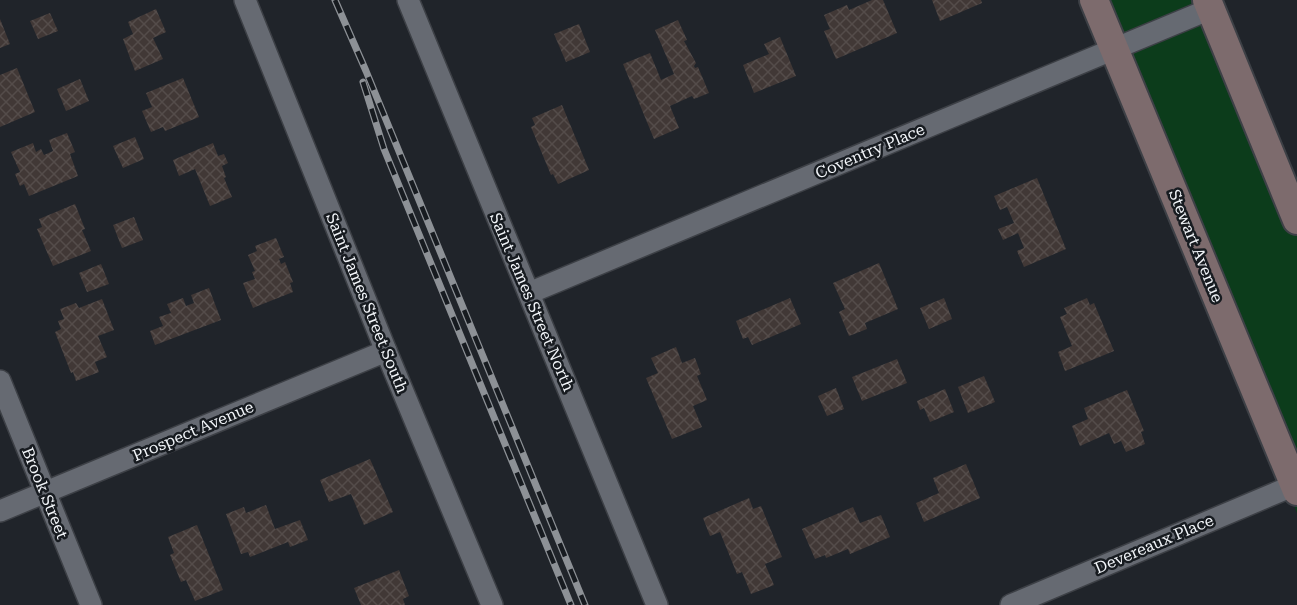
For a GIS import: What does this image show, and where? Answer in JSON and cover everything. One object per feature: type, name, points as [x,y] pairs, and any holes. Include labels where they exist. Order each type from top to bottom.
[{"type":"main road","name":"Stewart Avenue","points":[[1094,0],[1296,487]]},
{"type":"main road","points":[[1209,4],[1297,220]]},
{"type":"street","name":"Saint James Street South","points":[[244,0],[492,605]]},
{"type":"street","name":"Saint James Street North","points":[[408,0],[657,605]]},
{"type":"street","name":"Coventry Place","points":[[529,293],[1114,49],[1209,4]]},
{"type":"street","name":"Prospect Avenue","points":[[0,511],[386,351]]},
{"type":"street","name":"Brook Street","points":[[0,381],[91,605]]},
{"type":"street","name":"Devereaux Place","points":[[1011,605],[1296,487]]},
{"type":"green space","points":[[1087,0],[1207,0],[1297,220],[1297,513]]},
{"type":"building","points":[[872,0],[883,0],[897,33],[836,59],[824,31],[830,29],[824,15],[847,5],[849,10]]},
{"type":"building","points":[[932,0],[981,0],[982,3],[940,21]]},
{"type":"building","points":[[156,9],[166,32],[153,38],[163,59],[135,71],[123,39],[133,34],[128,22]]},
{"type":"building","points":[[50,13],[58,31],[38,39],[30,21]]},
{"type":"building","points":[[0,19],[10,44],[0,48]]},
{"type":"building","points":[[678,20],[687,40],[684,41],[696,63],[694,66],[698,67],[709,93],[694,99],[692,96],[670,106],[679,128],[654,139],[623,64],[650,53],[661,80],[674,74],[655,30]]},
{"type":"building","points":[[579,24],[590,52],[566,62],[554,34]]},
{"type":"building","points":[[780,37],[796,76],[754,93],[743,65],[769,54],[764,44]]},
{"type":"building","points":[[17,68],[35,112],[0,127],[0,75]]},
{"type":"building","points":[[183,78],[199,117],[165,131],[163,127],[151,132],[142,111],[152,107],[146,93]]},
{"type":"building","points":[[80,79],[89,101],[66,111],[57,89]]},
{"type":"building","points":[[562,105],[589,170],[558,184],[553,174],[551,175],[531,127],[535,125],[532,118]]},
{"type":"building","points":[[67,133],[75,152],[70,154],[78,176],[29,196],[24,184],[20,186],[15,174],[20,172],[11,152],[33,143],[36,152],[41,149],[44,155],[53,151],[49,140]]},
{"type":"building","points":[[135,137],[144,159],[123,168],[113,146]]},
{"type":"building","points":[[213,143],[218,156],[224,154],[228,163],[222,166],[232,197],[210,206],[195,169],[179,176],[173,160]]},
{"type":"building","points":[[1037,178],[1066,249],[1024,267],[1017,251],[1024,248],[1018,233],[1003,240],[998,229],[1014,223],[1007,207],[1000,210],[994,196]]},
{"type":"building","points":[[75,204],[91,251],[53,266],[37,229],[42,227],[39,219]]},
{"type":"building","points":[[134,217],[143,240],[122,248],[113,225]]},
{"type":"building","points":[[276,238],[284,257],[279,259],[281,264],[285,262],[293,282],[290,283],[293,292],[253,308],[243,283],[255,279],[252,272],[255,271],[248,255],[257,251],[255,246]]},
{"type":"building","points":[[879,263],[898,309],[865,323],[867,329],[849,336],[839,312],[845,309],[833,283]]},
{"type":"building","points":[[101,264],[109,284],[87,292],[79,273]]},
{"type":"building","points":[[209,288],[221,320],[155,345],[150,331],[163,326],[159,317],[171,313],[167,304],[183,298],[186,306],[194,303],[191,295]]},
{"type":"building","points":[[790,298],[801,324],[752,345],[748,337],[743,339],[736,321]]},
{"type":"building","points":[[944,298],[952,319],[929,329],[920,308]]},
{"type":"building","points":[[1087,298],[1090,305],[1094,303],[1114,351],[1065,371],[1058,352],[1072,346],[1060,317],[1067,314],[1064,308]]},
{"type":"building","points":[[102,299],[114,330],[98,336],[107,357],[95,362],[99,372],[76,381],[55,332],[61,329],[58,321],[64,319],[60,309],[76,303],[79,308]]},
{"type":"building","points":[[676,347],[682,363],[695,358],[701,374],[697,376],[707,400],[693,406],[702,427],[672,439],[646,378],[658,373],[651,358]]},
{"type":"building","points":[[897,359],[907,383],[862,401],[852,377]]},
{"type":"building","points":[[984,376],[995,402],[968,413],[958,387]]},
{"type":"building","points":[[836,388],[844,409],[827,416],[818,396]]},
{"type":"building","points":[[945,389],[954,412],[930,422],[924,408],[920,410],[917,401]]},
{"type":"building","points":[[1127,390],[1144,431],[1141,432],[1145,444],[1126,452],[1121,441],[1114,444],[1109,433],[1080,446],[1072,426],[1088,419],[1084,408]]},
{"type":"building","points":[[370,459],[393,512],[364,525],[351,494],[329,502],[320,480]]},
{"type":"building","points":[[966,464],[980,498],[924,522],[916,503],[939,493],[933,478]]},
{"type":"building","points":[[749,498],[753,509],[761,506],[782,557],[765,564],[774,585],[751,594],[742,572],[737,574],[720,532],[710,536],[703,518]]},
{"type":"building","points":[[266,505],[275,529],[300,520],[308,540],[290,547],[288,542],[250,557],[248,552],[241,554],[226,514],[244,507],[246,513]]},
{"type":"building","points":[[853,507],[860,523],[881,515],[890,537],[850,554],[848,549],[826,558],[825,555],[815,559],[802,529]]},
{"type":"building","points":[[197,525],[223,590],[195,601],[186,580],[181,582],[170,555],[174,553],[168,537]]},
{"type":"building","points":[[399,570],[409,596],[403,599],[405,605],[361,605],[354,588]]},
{"type":"railway","points":[[335,0],[585,605]]},
{"type":"railway","points":[[363,82],[384,149],[571,605]]}]
